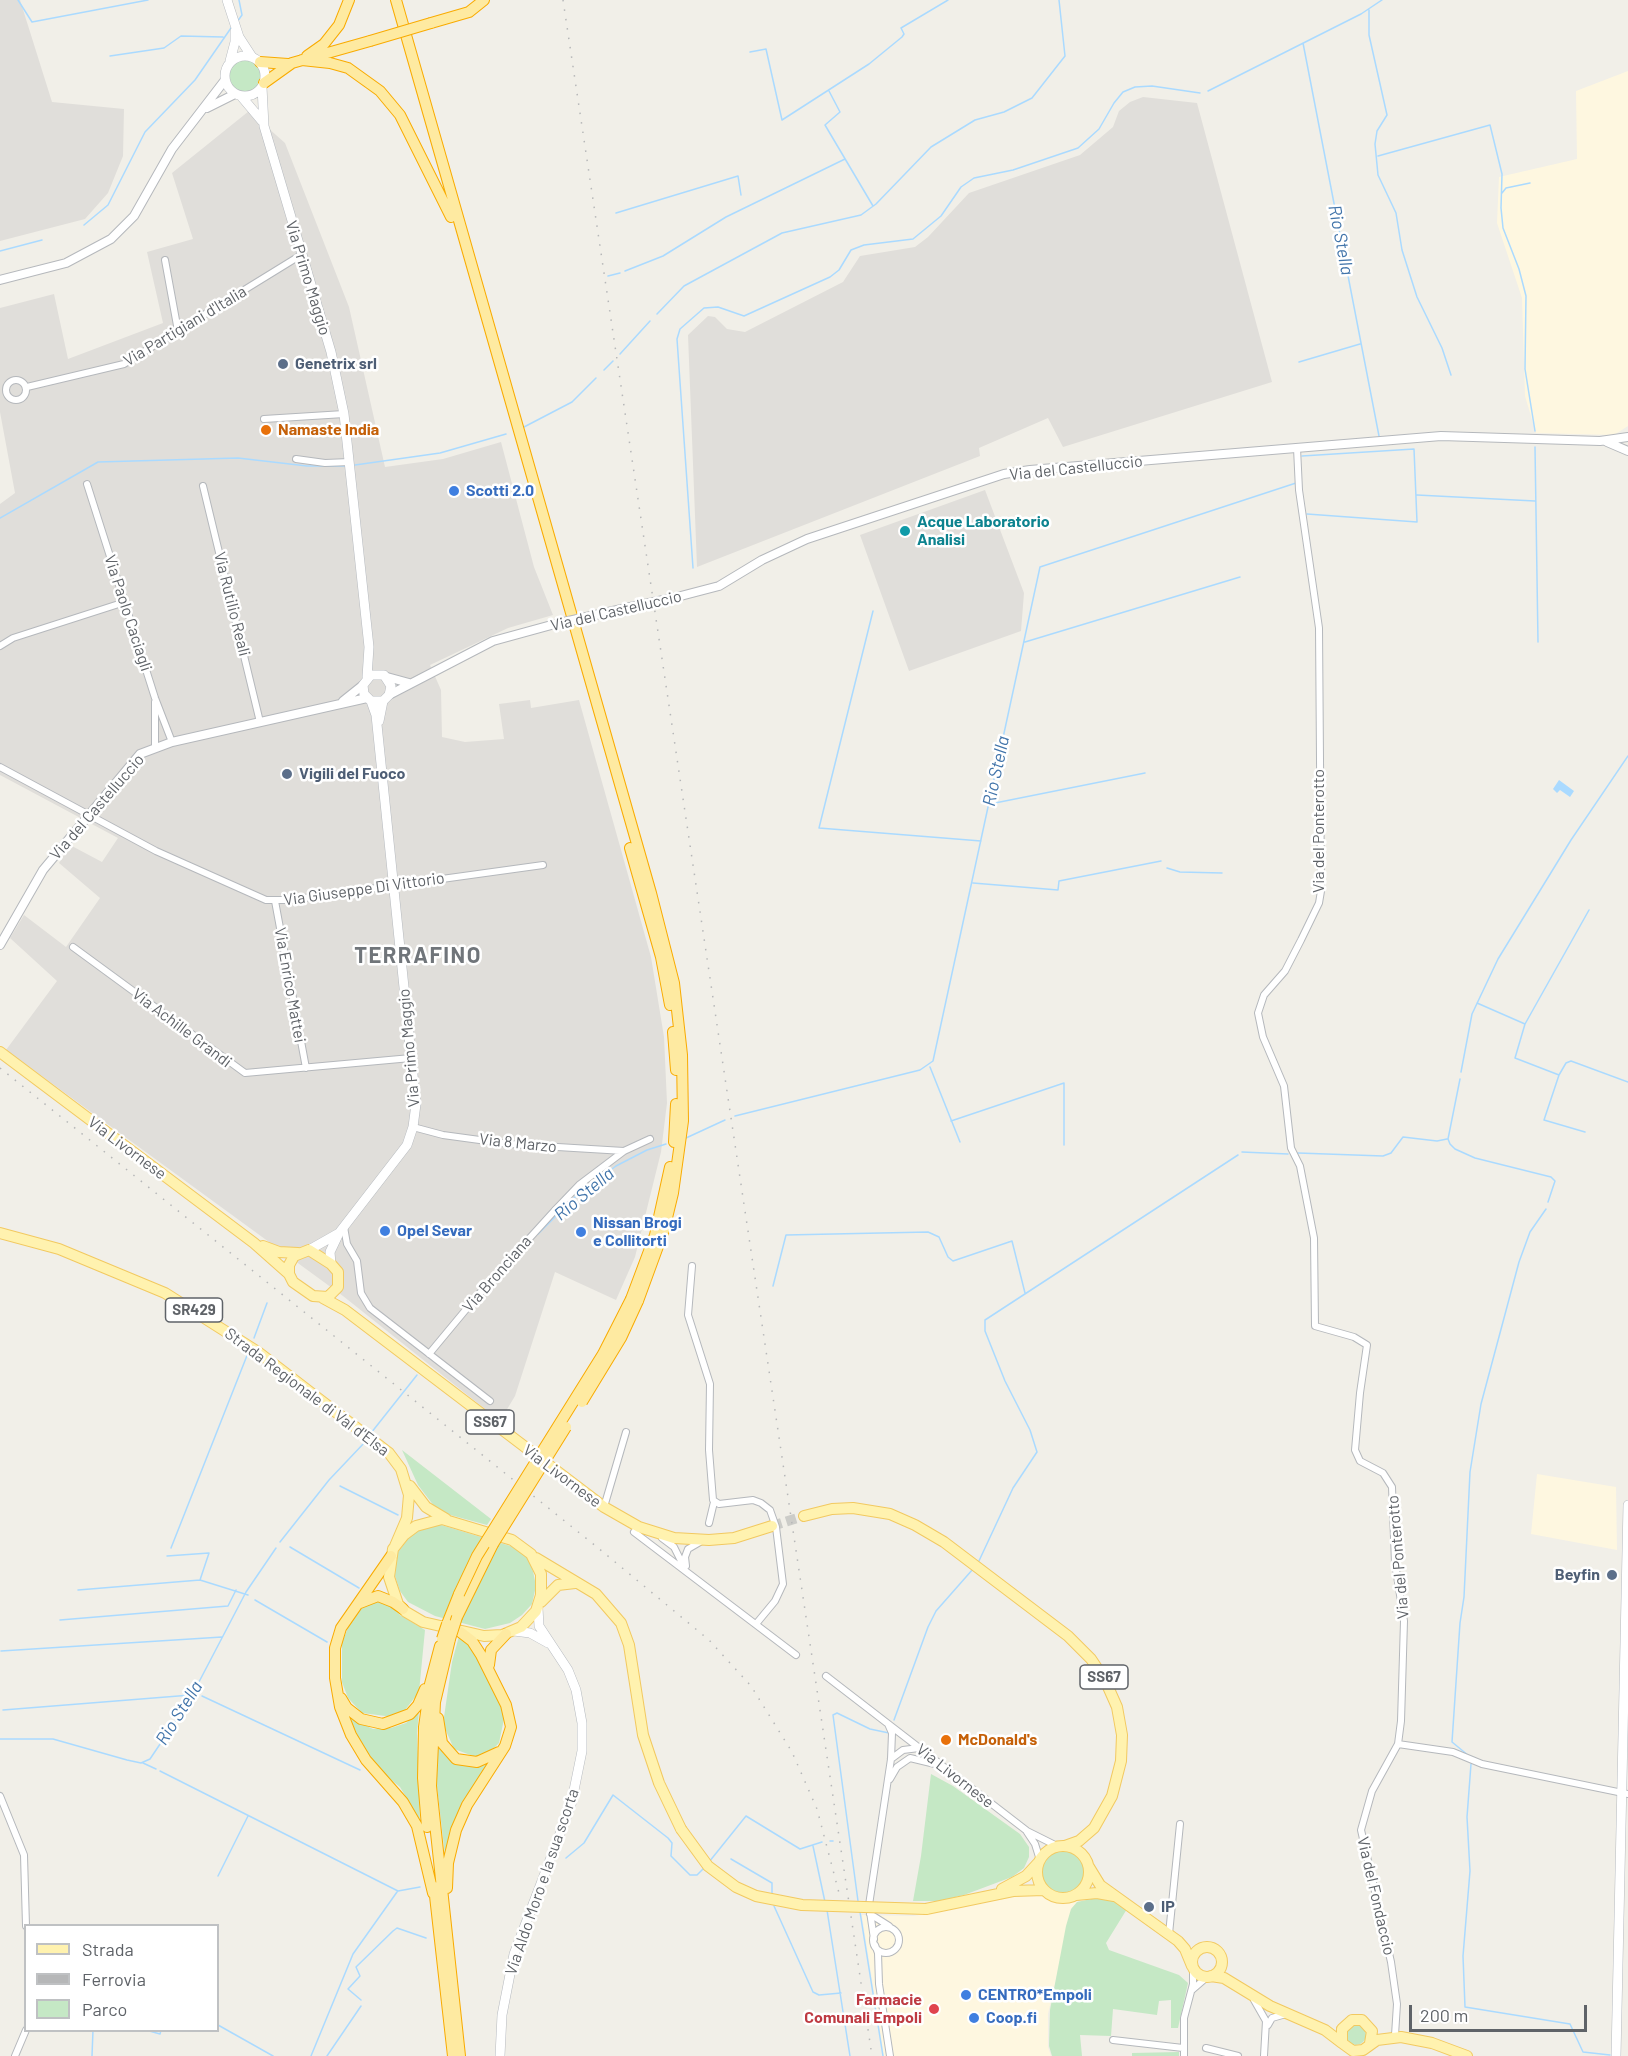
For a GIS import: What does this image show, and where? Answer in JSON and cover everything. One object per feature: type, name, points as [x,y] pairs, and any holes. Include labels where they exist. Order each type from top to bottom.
[{"type":"highway","points":[[263,85],[324,44],[339,25],[349,0]]},
{"type":"highway","points":[[388,0],[667,984],[677,1080],[673,1147],[655,1235],[635,1300],[477,1556],[447,1624],[447,1639],[433,1716],[431,1786],[460,2056]]},
{"type":"highway","points":[[336,1684],[343,1702],[361,1719],[379,1724],[397,1721],[410,1714],[418,1705],[464,1599],[488,1552],[602,1370],[635,1300],[664,1230],[673,1193],[683,1122],[682,1054],[674,983],[651,893],[396,0]]},
{"type":"highway","points":[[402,0],[434,121],[436,140]]},
{"type":"highway","points":[[297,62],[469,12],[484,0]]},
{"type":"highway","points":[[256,59],[330,63],[348,68],[381,91],[400,115],[451,218]]},
{"type":"highway","points":[[393,1551],[341,1628],[335,1648],[336,1684],[345,1721],[358,1747],[372,1768],[403,1802],[417,1826],[436,1905]]},
{"type":"highway","points":[[351,1611],[363,1600],[374,1596],[387,1599],[403,1609]]},
{"type":"highway","points":[[490,1674],[489,1653],[510,1633]]},
{"type":"highway","points":[[447,1639],[476,1646],[506,1705],[511,1722],[510,1735],[467,1805],[456,1830],[447,1879],[447,1934]]},
{"type":"highway","points":[[447,1639],[427,1705],[423,1778],[453,2056]]},
{"type":"highway","points":[[442,1668],[438,1728],[445,1749],[456,1759],[472,1762],[491,1758],[503,1748]]},
{"type":"main road","points":[[227,0],[234,22],[265,72],[263,85],[253,95],[238,95],[225,80],[235,42],[234,22]]},
{"type":"main road","points":[[230,62],[240,56],[256,59]]},
{"type":"main road","name":"Via Primo Maggio","points":[[263,85],[264,126],[331,352],[344,414],[369,647],[365,681],[377,732],[416,1104],[413,1127],[398,1158],[341,1230],[330,1252],[331,1264]]},
{"type":"main road","name":"Via Primo Maggio","points":[[238,95],[264,126]]},
{"type":"main road","name":"Via Primo Maggio","points":[[369,647],[391,686],[377,732]]},
{"type":"main road","points":[[365,681],[383,675]]},
{"type":"main road","points":[[369,700],[386,698]]},
{"type":"main road","name":"Via Livornese","points":[[0,1052],[254,1243],[289,1274],[293,1282],[308,1293],[345,1310],[604,1507],[641,1530]]},
{"type":"main road","name":"Via Primo Maggio","points":[[309,1251],[341,1230]]},
{"type":"main road","name":"Strada Regionale di Val d'Elsa","points":[[0,1233],[59,1249],[165,1293],[258,1352],[394,1458],[406,1480],[426,1507],[449,1520]]},
{"type":"main road","name":"Via Livornese","points":[[254,1243],[279,1252],[309,1251]]},
{"type":"main road","points":[[309,1251],[331,1264],[338,1272],[338,1287],[345,1310]]},
{"type":"main road","points":[[289,1274],[290,1262],[298,1253]]},
{"type":"main road","points":[[322,1298],[332,1294],[338,1287]]},
{"type":"main road","name":"Strada Regionale di Val d'Elsa","points":[[393,1551],[408,1514],[409,1496],[406,1480]]},
{"type":"main road","points":[[1615,2056],[1625,1793],[1628,1505]]},
{"type":"main road","name":"SS67","points":[[804,1516],[847,1508],[890,1515],[931,1533],[1072,1640],[1091,1659],[1110,1690],[1121,1727],[1121,1761],[1114,1790],[1094,1828],[1086,1861],[1089,1874],[1086,1884],[1073,1896]]},
{"type":"main road","points":[[580,1584],[558,1585],[525,1624],[510,1633],[489,1637],[447,1639],[403,1609],[390,1582],[393,1551],[408,1532],[420,1524],[433,1520],[449,1520],[512,1540],[531,1554],[580,1584],[605,1602],[626,1635],[643,1736],[659,1783],[681,1829],[712,1870],[736,1887],[756,1896],[802,1905],[926,1909],[1013,1891],[1044,1890],[1058,1898],[1097,1893],[1117,1897]]},
{"type":"main road","name":"SS67","points":[[641,1530],[674,1538],[709,1540],[734,1538],[772,1526]]},
{"type":"main road","points":[[531,1554],[542,1579],[538,1606]]},
{"type":"main road","name":"Via Aldo Moro e la sua scorta","points":[[500,2056],[502,2015],[514,1954],[565,1823],[580,1763],[583,1735],[579,1701],[568,1670],[539,1626],[538,1606]]},
{"type":"main road","name":"Via Aldo Moro e la sua scorta","points":[[510,1633],[530,1633],[549,1644]]},
{"type":"main road","name":"SS67","points":[[1039,1861],[1044,1854],[1079,1841],[1094,1828]]},
{"type":"main road","name":"Via Livornese","points":[[1061,1846],[1079,1851],[1096,1880],[1185,1949],[1193,1967],[1199,1974],[1220,1977],[1234,1983]]},
{"type":"main road","points":[[986,1897],[1026,1876],[1039,1861]]},
{"type":"main road","name":"Via Livornese","points":[[1039,1861],[1037,1878],[1044,1890]]},
{"type":"main road","name":"Via Livornese","points":[[1173,1938],[1216,1950],[1224,1971],[1246,1993],[1286,2014],[1312,2024],[1347,2049]]},
{"type":"main road","points":[[1193,1967],[1195,1952],[1203,1947]]},
{"type":"main road","points":[[1209,1976],[1219,1971],[1222,1961]]},
{"type":"main road","points":[[1617,2013],[1621,2056]]},
{"type":"main road","name":"Via Livornese","points":[[1312,2024],[1331,2026],[1357,2019],[1370,2027]]},
{"type":"main road","points":[[1348,2022],[1340,2034],[1347,2049],[1363,2050],[1370,2043],[1398,2036]]},
{"type":"main road","points":[[1370,2027],[1432,2043],[1467,2056]]},
{"type":"main road","points":[[1370,2027],[1372,2035],[1370,2043]]},
{"type":"street","points":[[0,279],[66,263],[111,239],[134,216],[172,149],[225,80]]},
{"type":"street","points":[[201,111],[238,95]]},
{"type":"street","name":"Via Partigiani d'Italia","points":[[27,387],[124,364],[301,255]]},
{"type":"street","points":[[165,260],[178,331]]},
{"type":"street","points":[[264,419],[344,414]]},
{"type":"street","name":"Via del Castelluccio","points":[[386,698],[409,682],[499,639],[719,586],[751,566],[807,539],[1004,474],[1441,436],[1600,441],[1628,437]]},
{"type":"street","name":"Via del Castelluccio","points":[[1600,441],[1628,451]]},
{"type":"street","name":"Via del Ponterotto","points":[[1297,448],[1299,490],[1318,628],[1321,891],[1318,903],[1285,971],[1264,995],[1258,1013],[1263,1037],[1284,1086],[1291,1148],[1300,1166],[1314,1238],[1315,1326],[1354,1337],[1367,1345],[1355,1450],[1360,1461],[1383,1473],[1392,1487],[1395,1563],[1404,1621],[1403,1700],[1398,1744]]},
{"type":"street","points":[[296,459],[325,463],[350,462]]},
{"type":"street","name":"Via Paolo Caciagli","points":[[87,484],[155,698],[172,742]]},
{"type":"street","name":"Via Rutilio Reali","points":[[203,486],[260,722]]},
{"type":"street","points":[[0,646],[13,638],[125,602]]},
{"type":"street","points":[[383,675],[409,682]]},
{"type":"street","points":[[343,701],[365,681]]},
{"type":"street","points":[[155,698],[155,747]]},
{"type":"street","name":"Via del Castelluccio","points":[[0,945],[43,870],[130,764],[141,754],[172,742],[343,701],[369,700]]},
{"type":"street","name":"Via Giuseppe Di Vittorio","points":[[0,767],[88,816],[260,899],[275,901],[543,865]]},
{"type":"street","name":"Via Enrico Mattei","points":[[275,901],[306,1068]]},
{"type":"street","name":"Via Achille Grandi","points":[[73,947],[241,1071],[254,1073],[411,1058]]},
{"type":"street","name":"Via 8 Marzo","points":[[413,1127],[443,1135],[509,1144],[624,1150]]},
{"type":"street","points":[[624,1150],[650,1138]]},
{"type":"street","name":"Via Bronciana","points":[[429,1354],[499,1270],[556,1209],[579,1185],[624,1150]]},
{"type":"street","points":[[341,1230],[357,1261],[359,1285],[366,1303],[490,1401]]},
{"type":"street","points":[[334,1243],[347,1244]]},
{"type":"street","points":[[692,1266],[688,1315],[710,1384],[709,1450],[714,1502],[709,1523]]},
{"type":"street","points":[[604,1507],[626,1432]]},
{"type":"street","points":[[714,1502],[758,1501],[770,1510],[774,1519],[783,1584],[772,1606],[756,1624]]},
{"type":"street","name":"Via Livornese","points":[[641,1530],[674,1547],[689,1572]]},
{"type":"street","name":"Via Livornese","points":[[641,1530],[689,1572],[796,1654]]},
{"type":"street","name":"SS67","points":[[689,1572],[685,1561],[688,1549],[709,1540]]},
{"type":"street","name":"Via Livornese","points":[[826,1676],[1027,1831],[1061,1846]]},
{"type":"street","points":[[887,1724],[892,1733],[891,1759],[872,1880],[870,1913],[878,1953],[890,2056]]},
{"type":"street","points":[[1398,1744],[1453,1752],[1482,1764],[1625,1793]]},
{"type":"street","name":"Via del Fondaccio","points":[[1398,1744],[1372,1791],[1361,1830],[1391,1962],[1398,2004],[1398,2036]]},
{"type":"street","points":[[891,1759],[903,1750],[919,1748]]},
{"type":"street","points":[[888,1782],[897,1767],[910,1758],[923,1759],[945,1769]]},
{"type":"street","points":[[0,1796],[24,1855],[26,1924]]},
{"type":"street","points":[[1173,1938],[1180,1824]]},
{"type":"street","name":"Via Livornese","points":[[1027,1831],[1035,1844],[1039,1861]]},
{"type":"street","points":[[870,1913],[890,1927],[899,1939],[895,1949],[885,1960],[879,1975]]},
{"type":"street","points":[[874,1942],[879,1929],[890,1927]]},
{"type":"street","points":[[874,1942],[884,1952],[895,1949]]},
{"type":"street","points":[[1184,2056],[1184,2018],[1194,1976],[1193,1967]]},
{"type":"street","points":[[1189,1996],[1200,1981],[1209,1976]]},
{"type":"street","points":[[1246,1993],[1264,2013],[1267,2028],[1264,2056]]},
{"type":"street","points":[[1267,2028],[1272,2018],[1286,2014]]},
{"type":"street","points":[[15,2056],[26,2032]]},
{"type":"street","points":[[1113,2040],[1183,2048]]},
{"type":"street","points":[[1206,2048],[1238,2056]]},
{"type":"shaded area","points":[[0,0],[20,0],[52,102],[124,109],[123,156],[108,193],[85,219],[0,241]]},
{"type":"shaded area","points":[[1628,71],[1628,426],[1614,435],[1536,433],[1525,396],[1522,298],[1497,223],[1499,177],[1577,159],[1576,91]]},
{"type":"shaded area","points":[[1143,97],[1197,103],[1272,382],[1063,447],[1048,418],[979,448],[980,456],[697,567],[688,335],[708,316],[715,317],[727,329],[745,332],[843,282],[860,256],[915,247],[928,237],[969,193],[1080,155],[1113,127],[1119,111],[1130,102]]},
{"type":"shaded area","points":[[249,111],[285,143],[349,307],[385,467],[443,459],[501,442],[534,567],[553,615],[508,628],[430,665],[441,690],[442,737],[465,742],[504,739],[499,704],[530,700],[531,708],[579,700],[651,957],[664,1037],[667,1103],[661,1152],[635,1257],[616,1300],[555,1272],[515,1396],[500,1421],[343,1296],[6,1050],[57,981],[10,938],[24,915],[66,947],[100,898],[59,863],[70,845],[102,862],[118,838],[0,775],[0,504],[15,493],[0,412],[0,308],[54,294],[68,359],[163,323],[147,252],[193,239],[172,173]]},
{"type":"shaded area","points":[[985,490],[1024,593],[1021,631],[909,671],[860,535]]},
{"type":"shaded area","points":[[1537,1474],[1616,1487],[1617,1550],[1531,1534]]},
{"type":"shaded area","points":[[1035,1893],[1060,1904],[1078,1901],[1072,1911],[1048,2014],[1048,2047],[1051,2056],[884,2056],[862,1915],[914,1916]]},
{"type":"green space","points":[[245,59],[257,64],[262,76],[257,88],[245,93],[233,88],[228,76],[233,64]]},
{"type":"green space","points":[[402,1450],[491,1519],[487,1525],[443,1513],[434,1506],[418,1485]]},
{"type":"green space","points":[[438,1524],[517,1548],[526,1555],[536,1586],[532,1604],[522,1615],[510,1623],[485,1629],[435,1616],[408,1602],[400,1591],[395,1576],[396,1555],[413,1532]]},
{"type":"green space","points":[[376,1599],[392,1605],[400,1615],[425,1630],[419,1692],[405,1710],[393,1717],[362,1713],[348,1698],[342,1682],[342,1643],[351,1620],[362,1605]]},
{"type":"green space","points":[[459,1636],[470,1643],[500,1699],[504,1719],[499,1743],[489,1753],[476,1757],[454,1749],[443,1724],[452,1662]]},
{"type":"green space","points":[[419,1711],[417,1733],[420,1820],[400,1787],[381,1772],[360,1742],[348,1712],[358,1722],[373,1729],[391,1728],[406,1723]]},
{"type":"green space","points":[[437,1742],[443,1753],[455,1764],[481,1766],[491,1762],[464,1799],[450,1830],[445,1855],[437,1787]]},
{"type":"green space","points":[[931,1774],[953,1786],[1020,1834],[1029,1847],[1029,1857],[1024,1868],[1012,1877],[964,1895],[939,1901],[913,1901]]},
{"type":"green space","points":[[1063,1850],[1078,1857],[1085,1872],[1078,1887],[1063,1894],[1048,1887],[1041,1872],[1048,1857]]},
{"type":"green space","points":[[1096,1898],[1118,1902],[1127,1909],[1106,1943],[1109,1950],[1179,1975],[1188,1983],[1178,2028],[1171,2028],[1171,2000],[1159,2001],[1157,2015],[1113,2009],[1111,2036],[1080,2035],[1082,2056],[1052,2056],[1049,2046],[1050,2010],[1066,1926],[1071,1909],[1077,1902]]},
{"type":"green space","points":[[1356,2025],[1363,2028],[1366,2035],[1363,2042],[1356,2045],[1349,2042],[1346,2035],[1349,2028]]},
{"type":"green space","points":[[1179,2052],[1179,2056],[1132,2056],[1132,2053]]},
{"type":"water","points":[[1559,780],[1574,791],[1570,797],[1560,790],[1557,793],[1553,789]]},
{"type":"waterway","points":[[18,0],[32,22],[148,0]]},
{"type":"waterway","points":[[237,22],[242,15],[239,0]]},
{"type":"waterway","points":[[750,52],[766,49],[782,120],[869,64],[902,37],[904,34],[901,28],[948,0]]},
{"type":"waterway","points":[[657,314],[684,286],[782,233],[861,215],[876,204],[931,147],[975,120],[1004,112],[1032,98],[1065,56],[1059,0]]},
{"type":"waterway","points":[[1208,91],[1361,14],[1382,0]]},
{"type":"waterway","points":[[1369,10],[1369,35],[1387,115],[1377,131],[1375,144],[1378,175],[1396,213],[1402,250],[1417,297],[1442,348],[1451,375]]},
{"type":"waterway","points":[[84,225],[108,205],[145,132],[195,80],[231,28]]},
{"type":"waterway","points":[[110,56],[164,48],[181,36],[223,37]]},
{"type":"waterway","name":"Rio Stella","points":[[1303,43],[1379,436]]},
{"type":"waterway","points":[[693,568],[677,339],[680,329],[704,308],[718,307],[744,316],[830,277],[839,270],[851,250],[864,245],[913,239],[941,216],[961,187],[974,178],[1013,170],[1078,148],[1099,129],[1123,92],[1135,87],[1152,86],[1200,93]]},
{"type":"waterway","points":[[829,91],[840,112],[825,125],[873,206]]},
{"type":"waterway","points":[[1378,156],[1490,125],[1502,174],[1503,228],[1519,269],[1526,296],[1525,369],[1535,431]]},
{"type":"waterway","points":[[625,271],[663,256],[726,217],[845,159]]},
{"type":"waterway","points":[[616,213],[738,176],[741,195]]},
{"type":"waterway","points":[[1502,193],[1506,188],[1530,183]]},
{"type":"waterway","points":[[0,251],[42,240]]},
{"type":"waterway","points":[[608,276],[620,273]]},
{"type":"waterway","points":[[620,354],[650,321]]},
{"type":"waterway","points":[[1299,362],[1360,344]]},
{"type":"waterway","points":[[604,370],[613,361]]},
{"type":"waterway","points":[[524,427],[572,402],[596,378]]},
{"type":"waterway","points":[[355,465],[440,453],[506,434]]},
{"type":"waterway","points":[[1535,447],[1538,642]]},
{"type":"waterway","points":[[1302,456],[1414,449],[1417,522],[1307,514]]},
{"type":"waterway","points":[[0,518],[98,462],[238,458],[307,466],[345,466]]},
{"type":"waterway","name":"Rio Stella","points":[[735,1116],[920,1070],[933,1061],[1040,567],[1296,483]]},
{"type":"waterway","points":[[1417,495],[1535,501]]},
{"type":"waterway","points":[[1025,642],[1240,577]]},
{"type":"waterway","points":[[873,611],[819,828],[981,841]]},
{"type":"waterway","points":[[1461,1072],[1472,1014],[1498,959],[1571,840],[1628,756]]},
{"type":"waterway","points":[[990,804],[1145,773]]},
{"type":"waterway","points":[[973,883],[1058,890],[1059,881],[1161,861]]},
{"type":"waterway","points":[[1167,868],[1180,872],[1222,873]]},
{"type":"waterway","points":[[1525,1024],[1589,910]]},
{"type":"waterway","points":[[1477,1003],[1525,1024],[1515,1058],[1559,1075],[1566,1063],[1571,1061],[1628,1082]]},
{"type":"waterway","points":[[930,1067],[960,1142]]},
{"type":"waterway","points":[[1559,1075],[1544,1120],[1585,1132]]},
{"type":"waterway","points":[[1460,1079],[1448,1139],[1450,1144],[1455,1149],[1475,1158],[1551,1177],[1555,1181],[1548,1202]]},
{"type":"waterway","points":[[951,1121],[1064,1083],[1064,1145]]},
{"type":"waterway","name":"Rio Stella","points":[[686,1138],[725,1120]]},
{"type":"waterway","points":[[1298,1153],[1383,1156],[1391,1153],[1403,1137],[1437,1141],[1447,1139]]},
{"type":"waterway","name":"Rio Stella","points":[[538,1234],[576,1196],[616,1166],[647,1150],[666,1144]]},
{"type":"waterway","points":[[1242,1152],[1288,1154]]},
{"type":"waterway","points":[[978,1563],[1013,1488],[1037,1452],[1030,1430],[1005,1381],[985,1331],[985,1320],[1238,1155]]},
{"type":"waterway","points":[[1469,1756],[1452,1742],[1460,1623],[1464,1597],[1470,1472],[1481,1404],[1519,1262],[1530,1232],[1546,1209]]},
{"type":"waterway","points":[[773,1286],[786,1235],[928,1232],[939,1237],[948,1257],[953,1261],[1012,1241],[1025,1293]]},
{"type":"waterway","points":[[254,1338],[267,1303]]},
{"type":"waterway","points":[[171,1548],[248,1353]]},
{"type":"waterway","name":"Rio Stella","points":[[371,1433],[417,1375]]},
{"type":"waterway","name":"Rio Stella","points":[[280,1542],[329,1480],[365,1442]]},
{"type":"waterway","points":[[340,1486],[398,1515]]},
{"type":"waterway","points":[[290,1547],[359,1588]]},
{"type":"waterway","name":"Rio Stella","points":[[0,1739],[53,1739],[141,1763],[150,1759],[189,1701],[246,1592],[276,1548]]},
{"type":"waterway","points":[[167,1556],[209,1553],[200,1580]]},
{"type":"waterway","points":[[894,1720],[936,1611],[973,1569]]},
{"type":"waterway","points":[[78,1590],[200,1580],[248,1595]]},
{"type":"waterway","points":[[60,1620],[228,1606],[236,1590]]},
{"type":"waterway","points":[[255,1600],[327,1642]]},
{"type":"waterway","points":[[1,1651],[222,1637]]},
{"type":"waterway","points":[[3,1710],[191,1695]]},
{"type":"waterway","points":[[202,1696],[360,1770]]},
{"type":"waterway","points":[[858,1901],[833,1715],[837,1713],[870,1729],[889,1733]]},
{"type":"waterway","points":[[143,1763],[156,1769]]},
{"type":"waterway","points":[[1471,1764],[1467,1817],[1470,1871],[1463,1956],[1465,2007],[1570,2024],[1583,2052],[1610,2055]]},
{"type":"waterway","points":[[160,1771],[398,1891],[420,1887]]},
{"type":"waterway","points":[[566,1858],[584,1843],[613,1795],[668,1838],[672,1843],[671,1856],[690,1875],[697,1875],[704,1868]]},
{"type":"waterway","points":[[218,1876],[248,1816]]},
{"type":"waterway","points":[[709,1862],[746,1816],[800,1849],[822,1842]]},
{"type":"waterway","points":[[813,1846],[825,1902]]},
{"type":"waterway","points":[[731,1859],[772,1883],[772,1895]]},
{"type":"waterway","points":[[311,2056],[353,1954],[397,1892]]},
{"type":"waterway","points":[[774,1906],[813,1992],[819,1995],[841,1993]]},
{"type":"waterway","points":[[827,1910],[850,2056]]},
{"type":"waterway","points":[[860,1912],[883,2056]]},
{"type":"waterway","points":[[361,2000],[348,1989],[360,1976],[356,1967],[393,1931],[397,1928],[426,1938]]},
{"type":"waterway","points":[[327,2056],[361,2006]]},
{"type":"waterway","points":[[219,2026],[273,2056]]},
{"type":"waterway","points":[[92,2056],[93,2032]]},
{"type":"waterway","points":[[153,2032],[160,2034],[160,2032]]},
{"type":"tunnel","points":[[772,1526],[804,1516]]},
{"type":"railway","points":[[563,0],[872,2056]]},
{"type":"railway","points":[[0,1068],[597,1547],[709,1640],[751,1686],[792,1752],[817,1809],[839,1893]]},
{"type":"place","name":"Genetrix srl","points":[[283,364]]},
{"type":"place","name":"Namaste India","points":[[266,430]]},
{"type":"place","name":"Scotti 2.0","points":[[454,491]]},
{"type":"place","name":"Acque Laboratorio Analisi","points":[[905,531]]},
{"type":"place","name":"Vigili del Fuoco","points":[[287,774]]},
{"type":"place","name":"Opel Sevar","points":[[385,1231]]},
{"type":"place","name":"Nissan Brogi e Collitorti","points":[[581,1232]]},
{"type":"place","name":"Beyfin","points":[[1612,1575]]},
{"type":"place","name":"McDonald's","points":[[946,1740]]},
{"type":"place","name":"IP","points":[[1149,1907]]},
{"type":"place","name":"CENTRO*Empoli","points":[[966,1995]]},
{"type":"place","name":"Farmacie Comunali Empoli","points":[[934,2009]]},
{"type":"place","name":"Coop.fi","points":[[974,2018]]},
{"type":"district","name":"TERRAFINO","points":[[418,956]]}]
